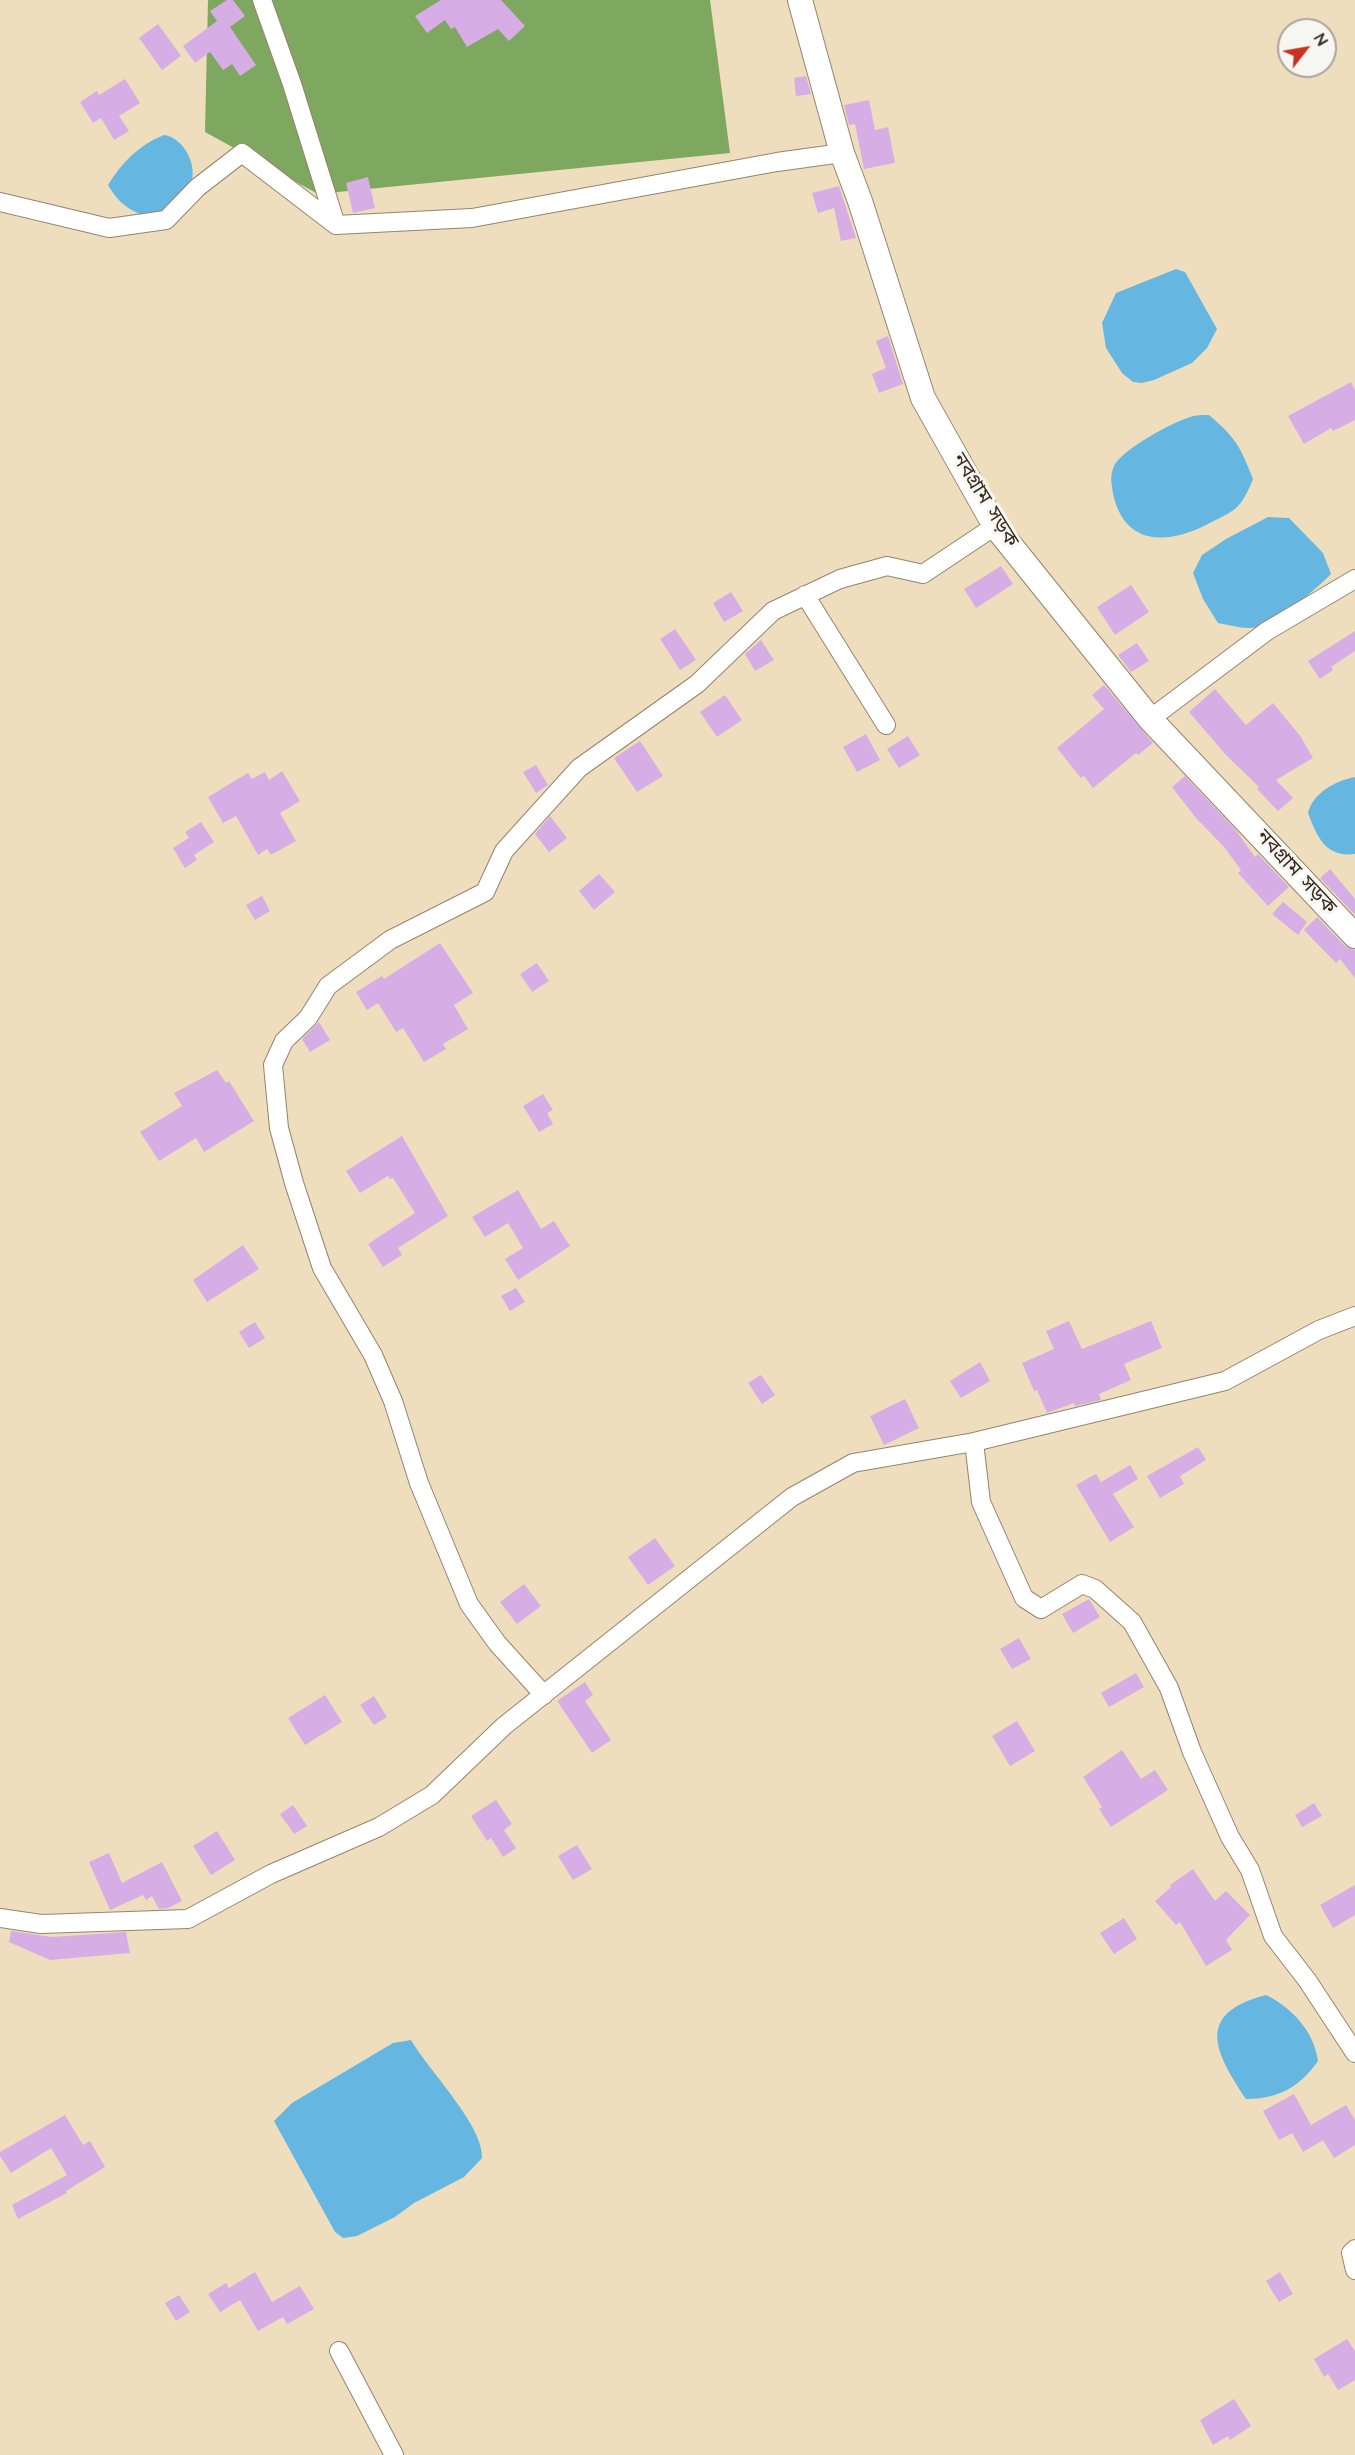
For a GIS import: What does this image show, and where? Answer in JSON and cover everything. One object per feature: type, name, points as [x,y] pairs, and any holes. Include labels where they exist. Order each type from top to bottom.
[{"type":"main road","name":"নবগ্রাম সড়ক","points":[[800,0],[842,153],[860,201],[923,398],[995,526],[1150,719],[1355,936]]},
{"type":"street","points":[[262,0],[292,84],[336,225]]},
{"type":"street","points":[[0,201],[109,228],[166,220],[198,188],[242,153],[336,225],[472,218],[777,162],[842,153]]},
{"type":"street","points":[[544,1695],[503,1650],[469,1604],[420,1483],[373,1355],[322,1268],[294,1183],[279,1128],[273,1065],[284,1041],[308,1018],[328,986],[390,940],[485,892],[504,851],[579,768],[697,684],[772,611],[840,579],[887,566],[923,574],[995,526]]},
{"type":"street","points":[[1150,719],[1268,631],[1355,579]]},
{"type":"street","points":[[805,595],[886,725]]},
{"type":"street","points":[[0,1918],[41,1924],[188,1919],[271,1874],[379,1827],[432,1795],[504,1726],[792,1497],[853,1463],[974,1442],[1225,1381],[1319,1330],[1355,1316]]},
{"type":"street","points":[[974,1442],[981,1502],[1024,1598],[1041,1609],[1082,1584],[1095,1590],[1132,1622],[1169,1688],[1196,1761],[1230,1838],[1250,1870],[1273,1936],[1307,1980],[1355,2053]]},
{"type":"street","points":[[1355,2249],[1351,2253],[1355,2270]]},
{"type":"street","points":[[339,2351],[394,2455]]},
{"type":"green space","points":[[208,0],[710,0],[730,153],[318,194],[205,132]]},
{"type":"water","points":[[164,135],[172,137],[184,148],[191,163],[192,179],[190,186],[182,195],[166,209],[150,218],[126,206],[108,185],[132,155]]},
{"type":"water","points":[[1176,269],[1185,272],[1217,329],[1207,348],[1192,363],[1154,380],[1142,383],[1133,382],[1122,373],[1106,348],[1102,323],[1116,293]]},
{"type":"water","points":[[1209,415],[1225,430],[1240,450],[1253,479],[1244,498],[1230,512],[1206,525],[1177,536],[1151,537],[1139,533],[1120,514],[1114,498],[1111,478],[1114,466],[1126,452],[1160,430],[1190,417]]},
{"type":"water","points":[[1268,517],[1289,518],[1323,553],[1331,574],[1296,605],[1266,624],[1248,628],[1218,623],[1203,599],[1193,573],[1202,555],[1226,539]]},
{"type":"water","points":[[1355,777],[1355,854],[1337,853],[1319,838],[1308,813],[1315,800],[1326,789]]},
{"type":"water","points":[[1266,1995],[1285,2007],[1307,2030],[1318,2061],[1304,2078],[1287,2090],[1268,2097],[1246,2099],[1226,2066],[1217,2037],[1220,2024],[1228,2013],[1243,2003]]},
{"type":"water","points":[[411,2040],[465,2115],[480,2145],[482,2158],[464,2177],[414,2203],[395,2217],[357,2236],[343,2238],[335,2232],[274,2121],[292,2103],[393,2043]]},
{"type":"building","points":[[227,0],[233,0],[245,16],[230,27],[256,65],[240,76],[232,64],[223,70],[210,52],[195,63],[183,46],[217,21],[210,11]]},
{"type":"building","points":[[441,0],[501,0],[525,26],[509,41],[498,29],[467,47],[455,27],[451,29],[445,20],[427,33],[415,16]]},
{"type":"building","points":[[158,24],[181,56],[162,70],[139,38]]},
{"type":"building","points":[[806,76],[811,94],[796,96],[794,78]]},
{"type":"building","points":[[125,79],[140,103],[119,116],[129,131],[114,140],[101,118],[93,123],[80,102],[97,91],[99,95]]},
{"type":"building","points":[[869,100],[875,130],[888,127],[895,163],[864,169],[855,124],[849,125],[844,105]]},
{"type":"building","points":[[368,177],[375,208],[353,213],[346,183]]},
{"type":"building","points":[[839,186],[856,238],[841,241],[834,208],[818,213],[812,193]]},
{"type":"building","points":[[888,336],[903,384],[879,393],[872,374],[886,368],[876,341]]},
{"type":"building","points":[[1351,382],[1355,390],[1355,420],[1333,431],[1331,428],[1304,444],[1288,416]]},
{"type":"building","points":[[1001,566],[1013,584],[976,608],[964,589]]},
{"type":"building","points":[[1131,585],[1149,612],[1115,635],[1097,607]]},
{"type":"building","points":[[731,592],[743,611],[724,622],[713,603]]},
{"type":"building","points":[[675,629],[696,660],[680,670],[660,639]]},
{"type":"building","points":[[1355,631],[1355,651],[1331,667],[1333,670],[1320,679],[1308,661]]},
{"type":"building","points":[[761,640],[774,660],[755,671],[745,654]]},
{"type":"building","points":[[1137,643],[1149,661],[1131,672],[1118,655]]},
{"type":"building","points":[[1104,685],[1153,743],[1138,755],[1136,753],[1093,788],[1084,776],[1081,778],[1057,748],[1104,709],[1092,695]]},
{"type":"building","points":[[1215,689],[1246,725],[1273,703],[1301,737],[1313,758],[1276,780],[1293,798],[1278,811],[1257,789],[1259,787],[1226,755],[1189,712]]},
{"type":"building","points":[[725,695],[742,720],[717,737],[700,712]]},
{"type":"building","points":[[866,734],[880,760],[857,772],[843,747]]},
{"type":"building","points":[[908,736],[920,755],[899,768],[887,749]]},
{"type":"building","points":[[640,741],[663,776],[637,792],[614,758]]},
{"type":"building","points":[[536,765],[548,785],[536,793],[523,772]]},
{"type":"building","points":[[282,771],[300,801],[280,813],[296,841],[271,855],[267,849],[258,855],[236,816],[223,823],[208,797],[248,773],[252,779],[265,772],[269,780]]},
{"type":"building","points":[[1185,776],[1235,829],[1255,857],[1258,854],[1289,887],[1268,906],[1238,873],[1241,870],[1224,847],[1196,818],[1172,787]]},
{"type":"building","points":[[550,816],[567,838],[549,852],[535,834]]},
{"type":"building","points":[[201,822],[214,842],[194,855],[197,860],[185,868],[173,848],[189,838],[185,832]]},
{"type":"building","points":[[1330,869],[1355,899],[1355,915],[1320,878]]},
{"type":"building","points":[[599,874],[615,892],[594,910],[579,891]]},
{"type":"building","points":[[262,896],[270,911],[255,920],[246,905]]},
{"type":"building","points":[[1283,902],[1307,922],[1298,935],[1272,914]]},
{"type":"building","points":[[1317,917],[1345,946],[1355,950],[1355,978],[1340,959],[1336,963],[1304,930]]},
{"type":"building","points":[[440,943],[473,993],[454,1005],[468,1029],[443,1044],[446,1049],[424,1062],[403,1028],[396,1032],[378,1003],[367,1010],[356,992],[382,976],[384,979]]},
{"type":"building","points":[[537,963],[549,981],[532,992],[520,974]]},
{"type":"building","points":[[319,1022],[330,1040],[310,1052],[302,1039]]},
{"type":"building","points":[[217,1070],[226,1083],[229,1081],[254,1121],[204,1152],[196,1138],[159,1161],[140,1132],[182,1106],[174,1093]]},
{"type":"building","points":[[543,1094],[553,1110],[547,1113],[553,1124],[539,1132],[523,1106]]},
{"type":"building","points":[[402,1136],[448,1216],[398,1248],[402,1255],[383,1267],[368,1244],[415,1213],[393,1178],[390,1179],[388,1176],[360,1193],[346,1171]]},
{"type":"building","points":[[518,1190],[541,1229],[554,1221],[570,1246],[518,1280],[505,1259],[523,1248],[508,1223],[485,1237],[472,1217]]},
{"type":"building","points":[[243,1245],[259,1269],[207,1302],[193,1280]]},
{"type":"building","points":[[516,1288],[525,1302],[510,1311],[501,1296]]},
{"type":"building","points":[[1069,1321],[1082,1349],[1151,1321],[1162,1348],[1124,1364],[1131,1380],[1099,1394],[1101,1400],[1075,1406],[1074,1403],[1047,1413],[1022,1363],[1054,1349],[1046,1331]]},
{"type":"building","points":[[255,1322],[265,1338],[249,1348],[239,1332]]},
{"type":"building","points":[[980,1362],[990,1381],[961,1398],[950,1381]]},
{"type":"building","points":[[761,1375],[775,1395],[762,1404],[748,1383]]},
{"type":"building","points":[[905,1399],[919,1428],[884,1445],[870,1416]]},
{"type":"building","points":[[1198,1447],[1206,1460],[1180,1476],[1184,1484],[1160,1498],[1147,1476]]},
{"type":"building","points":[[1130,1465],[1138,1479],[1113,1494],[1134,1527],[1110,1542],[1076,1485],[1096,1474],[1101,1482]]},
{"type":"building","points":[[655,1538],[675,1566],[648,1585],[628,1557]]},
{"type":"building","points":[[524,1584],[541,1606],[517,1624],[500,1602]]},
{"type":"building","points":[[1089,1599],[1100,1617],[1073,1633],[1062,1614]]},
{"type":"building","points":[[1019,1638],[1031,1659],[1012,1669],[1000,1649]]},
{"type":"building","points":[[1136,1673],[1144,1687],[1109,1707],[1101,1693]]},
{"type":"building","points":[[585,1682],[593,1695],[585,1701],[611,1740],[592,1753],[557,1701]]},
{"type":"building","points":[[325,1695],[342,1722],[305,1745],[288,1718]]},
{"type":"building","points":[[374,1696],[387,1717],[374,1725],[360,1705]]},
{"type":"building","points":[[1017,1721],[1035,1751],[1010,1766],[992,1736]]},
{"type":"building","points":[[1122,1750],[1141,1779],[1155,1770],[1168,1790],[1111,1827],[1099,1809],[1102,1807],[1083,1777]]},
{"type":"building","points":[[496,1800],[512,1824],[504,1830],[516,1848],[503,1857],[491,1838],[487,1841],[471,1816]]},
{"type":"building","points":[[1314,1803],[1322,1816],[1302,1827],[1295,1815]]},
{"type":"building","points":[[293,1805],[307,1826],[294,1834],[280,1814]]},
{"type":"building","points":[[217,1831],[235,1860],[211,1875],[193,1846]]},
{"type":"building","points":[[577,1845],[592,1869],[573,1880],[558,1856]]},
{"type":"building","points":[[109,1853],[122,1883],[162,1862],[182,1901],[168,1908],[159,1909],[152,1896],[146,1900],[143,1895],[110,1910],[89,1862]]},
{"type":"building","points":[[1193,1869],[1215,1901],[1226,1891],[1250,1915],[1226,1940],[1232,1950],[1206,1966],[1180,1922],[1176,1925],[1155,1901],[1171,1887],[1170,1885]]},
{"type":"building","points":[[1355,1885],[1355,1915],[1333,1928],[1320,1905]]},
{"type":"building","points":[[1124,1918],[1137,1939],[1114,1954],[1100,1933]]},
{"type":"building","points":[[11,1931],[52,1937],[126,1932],[130,1953],[50,1960],[9,1942]]},
{"type":"building","points":[[1294,2094],[1311,2125],[1346,2105],[1355,2120],[1355,2145],[1334,2158],[1323,2140],[1303,2152],[1292,2133],[1279,2140],[1263,2111]]},
{"type":"building","points":[[65,2115],[83,2145],[90,2141],[105,2167],[66,2191],[67,2193],[18,2219],[12,2205],[67,2175],[51,2148],[11,2173],[0,2156],[0,2152]]},
{"type":"building","points":[[255,2272],[272,2302],[300,2286],[314,2309],[287,2324],[283,2317],[258,2331],[240,2300],[220,2312],[208,2294],[226,2283],[229,2288]]},
{"type":"building","points":[[1280,2272],[1293,2294],[1279,2302],[1266,2281]]},
{"type":"building","points":[[179,2295],[190,2312],[176,2321],[165,2303]]},
{"type":"building","points":[[1347,2339],[1355,2351],[1355,2380],[1338,2390],[1328,2374],[1324,2377],[1314,2359]]},
{"type":"building","points":[[1234,2399],[1251,2426],[1230,2440],[1228,2436],[1213,2445],[1200,2420]]}]
